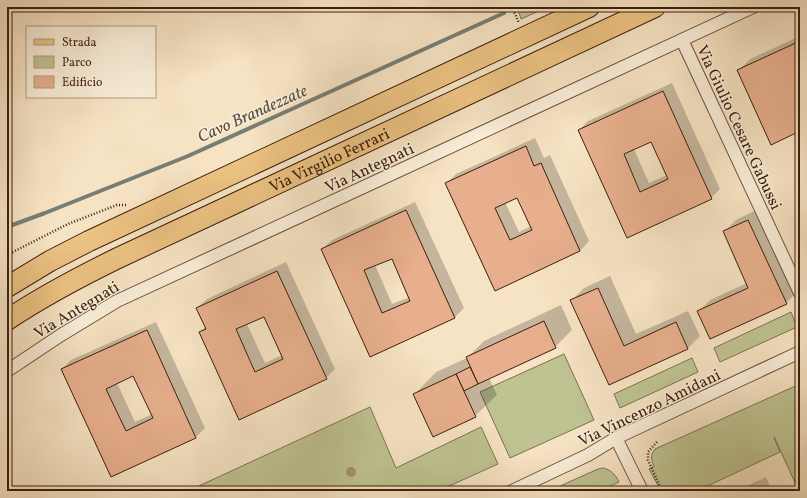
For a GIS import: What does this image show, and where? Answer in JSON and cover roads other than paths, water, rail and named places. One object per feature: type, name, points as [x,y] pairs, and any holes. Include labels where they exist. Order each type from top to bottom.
[{"type":"main road","name":"Via Virgilio Ferrari","points":[[7,287],[50,261],[89,241],[589,7]]},
{"type":"main road","name":"Via Virgilio Ferrari","points":[[7,320],[33,302],[118,258],[655,7]]},
{"type":"street","name":"Via Antegnati","points":[[7,371],[61,335],[117,301],[753,7]]},
{"type":"street","name":"Via Giulio Cesare Gabussi","points":[[682,40],[800,293]]},
{"type":"street","name":"Via Vincenzo Amidani","points":[[512,491],[588,456],[616,438],[800,352]]},
{"type":"street","points":[[616,438],[642,491]]},
{"type":"waterway","name":"Cavo Brandezzate","points":[[7,227],[188,156],[504,13]]}]
